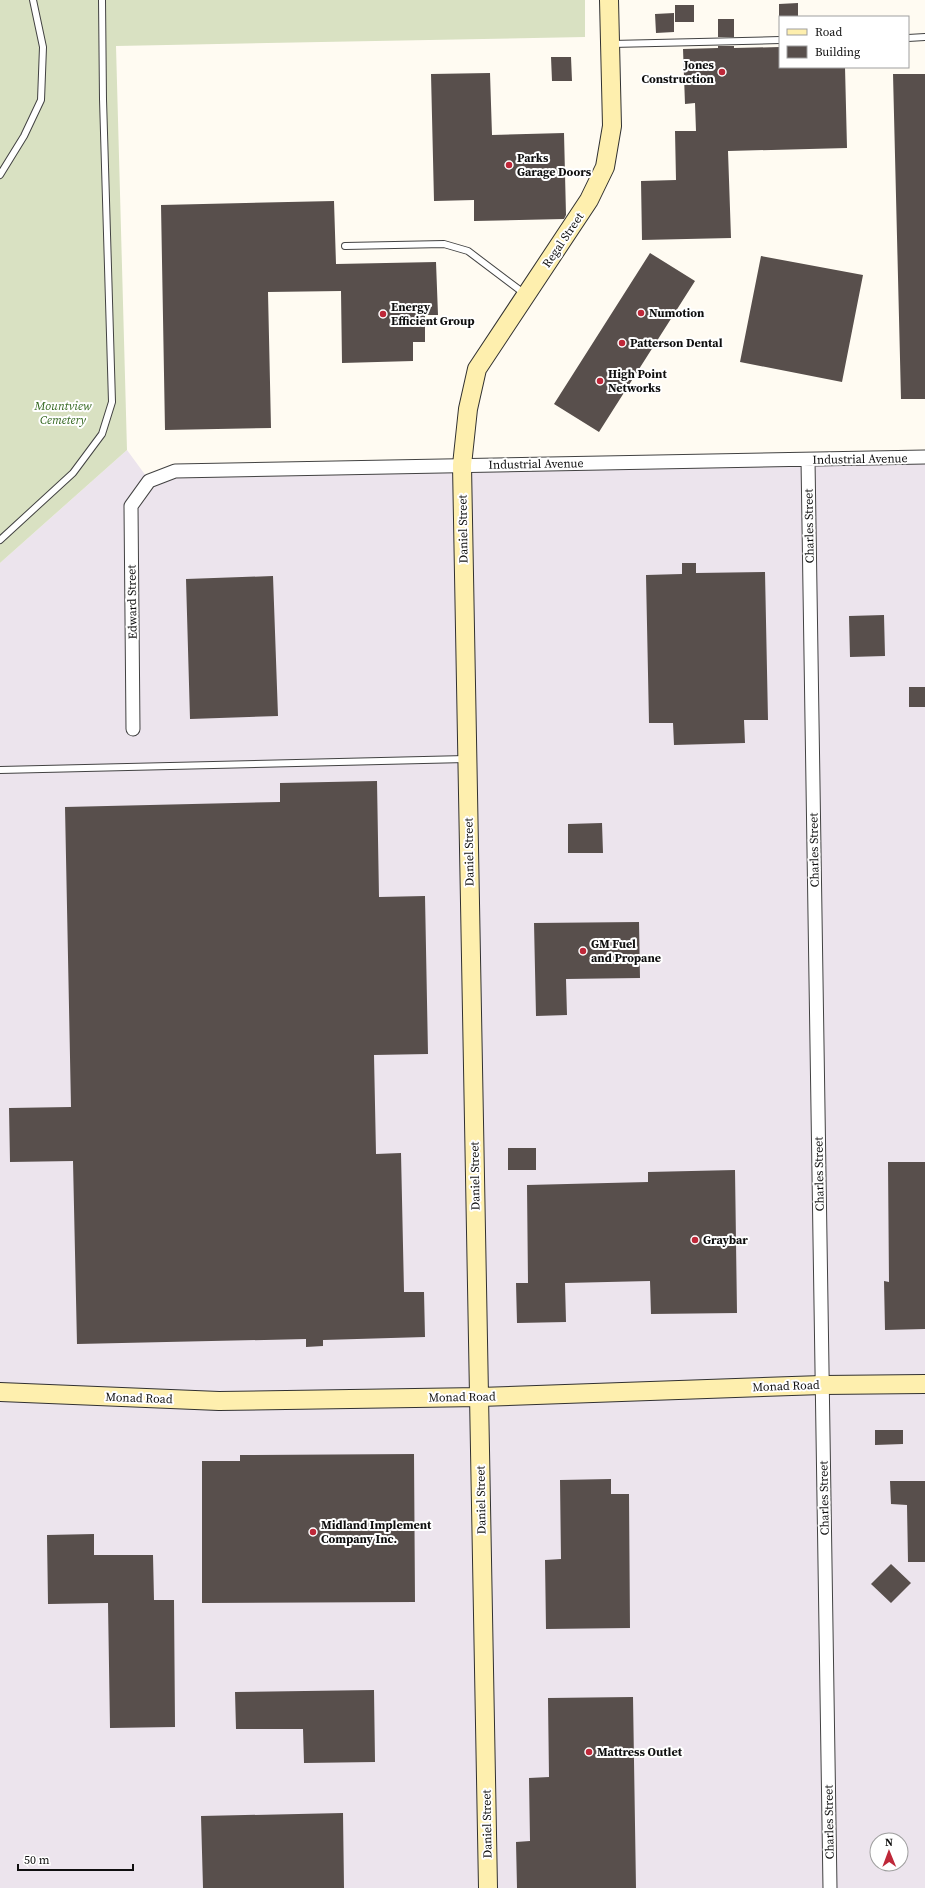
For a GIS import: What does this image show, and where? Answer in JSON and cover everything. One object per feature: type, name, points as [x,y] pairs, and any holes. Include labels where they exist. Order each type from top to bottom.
[{"type":"street","name":"Regal Street","points":[[462,465],[468,409],[477,369],[589,200],[606,167],[612,126],[609,0]]},
{"type":"street","name":"Industrial Avenue","points":[[149,480],[175,471],[925,457]]},
{"type":"street","name":"Charles Street","points":[[808,460],[830,1888]]},
{"type":"street","name":"Daniel Street","points":[[462,465],[488,1888]]},
{"type":"street","name":"Edward Street","points":[[133,729],[131,506],[149,480]]},
{"type":"street","name":"Monad Road","points":[[0,1392],[219,1401],[479,1396],[822,1385],[925,1384]]},
{"type":"lane","points":[[0,175],[24,136],[41,100],[44,48],[33,0]]},
{"type":"lane","points":[[0,540],[73,473],[102,434],[112,402],[103,99],[102,0]]},
{"type":"lane","points":[[909,38],[925,37]]},
{"type":"lane","points":[[610,44],[779,40]]},
{"type":"lane","points":[[345,246],[444,244],[468,251],[526,295]]},
{"type":"lane","points":[[0,770],[468,760]]},
{"type":"shaded area","points":[[127,450],[149,480],[175,471],[925,457],[925,1888],[0,1888],[0,563]]},
{"type":"green space","name":"Mountview Cemetery","points":[[0,0],[585,0],[585,37],[116,46],[127,450],[0,563]]},
{"type":"building","points":[[798,3],[798,16],[779,16],[779,4]]},
{"type":"building","points":[[675,5],[694,5],[694,22],[675,22]]},
{"type":"building","points":[[674,13],[674,32],[656,33],[655,14]]},
{"type":"building","points":[[718,19],[734,19],[734,37],[718,37]]},
{"type":"building","points":[[718,46],[734,46],[734,48],[779,47],[779,68],[845,68],[847,148],[728,151],[731,238],[642,240],[641,181],[676,180],[675,131],[696,131],[695,103],[685,104],[683,49],[718,48]]},
{"type":"building","points":[[551,57],[571,57],[572,81],[552,81]]},
{"type":"building","points":[[490,73],[492,135],[564,133],[566,215],[564,219],[474,221],[474,200],[434,201],[431,74]]},
{"type":"building","points":[[893,74],[925,74],[925,399],[901,399]]},
{"type":"building","points":[[334,201],[336,264],[436,262],[438,315],[425,315],[425,342],[413,342],[413,361],[342,363],[341,291],[268,292],[271,428],[165,430],[161,205]]},
{"type":"building","points":[[650,253],[695,281],[599,432],[554,404]]},
{"type":"building","points":[[761,256],[863,275],[842,382],[740,362]]},
{"type":"building","points":[[682,563],[696,563],[696,573],[765,572],[768,720],[744,720],[745,743],[674,745],[673,723],[649,723],[646,575],[682,574]]},
{"type":"building","points":[[273,576],[278,716],[190,719],[186,579]]},
{"type":"building","points":[[884,615],[885,656],[850,657],[849,616]]},
{"type":"building","points":[[909,687],[925,687],[925,707],[909,707]]},
{"type":"building","points":[[377,781],[379,897],[425,896],[428,1054],[374,1055],[376,1154],[401,1153],[404,1292],[424,1292],[425,1337],[323,1340],[323,1346],[306,1347],[306,1339],[77,1344],[73,1161],[10,1162],[9,1108],[71,1107],[65,807],[280,802],[280,783]]},
{"type":"building","points":[[602,823],[603,853],[568,853],[568,824]]},
{"type":"building","points":[[639,922],[640,978],[566,979],[567,1015],[536,1016],[534,923]]},
{"type":"building","points":[[508,1148],[536,1148],[536,1170],[508,1170]]},
{"type":"building","points":[[888,1162],[925,1162],[925,1329],[885,1330],[884,1281],[889,1282]]},
{"type":"building","points":[[735,1170],[737,1313],[651,1314],[650,1281],[565,1283],[566,1322],[517,1323],[516,1283],[528,1283],[527,1185],[648,1182],[648,1172]]},
{"type":"building","points":[[875,1430],[903,1430],[903,1444],[875,1445]]},
{"type":"building","points":[[414,1454],[415,1602],[202,1603],[202,1461],[240,1461],[240,1455]]},
{"type":"building","points":[[611,1479],[611,1494],[629,1494],[630,1628],[546,1629],[545,1560],[561,1559],[560,1480]]},
{"type":"building","points":[[890,1481],[925,1481],[925,1562],[908,1562],[907,1505],[891,1504]]},
{"type":"building","points":[[94,1534],[94,1555],[153,1555],[154,1600],[174,1600],[175,1727],[110,1728],[108,1603],[48,1604],[47,1535]]},
{"type":"building","points":[[891,1564],[911,1583],[891,1603],[871,1584]]},
{"type":"building","points":[[374,1690],[375,1762],[304,1763],[303,1729],[236,1729],[235,1692]]},
{"type":"building","points":[[633,1697],[636,1888],[517,1888],[516,1842],[530,1841],[529,1778],[549,1777],[548,1698]]},
{"type":"building","points":[[343,1813],[344,1888],[203,1888],[201,1816]]},
{"type":"place","name":"Jones Construction","points":[[722,72]]},
{"type":"place","name":"Parks Garage Doors","points":[[509,165]]},
{"type":"place","name":"Numotion","points":[[641,313]]},
{"type":"place","name":"Energy Efficient Group","points":[[383,314]]},
{"type":"place","name":"Patterson Dental","points":[[622,343]]},
{"type":"place","name":"High Point Networks","points":[[600,381]]},
{"type":"place","name":"GM Fuel and Propane","points":[[583,951]]},
{"type":"place","name":"Graybar","points":[[695,1240]]},
{"type":"place","name":"Midland Implement Company Inc.","points":[[313,1532]]},
{"type":"place","name":"Mattress Outlet","points":[[589,1752]]}]
